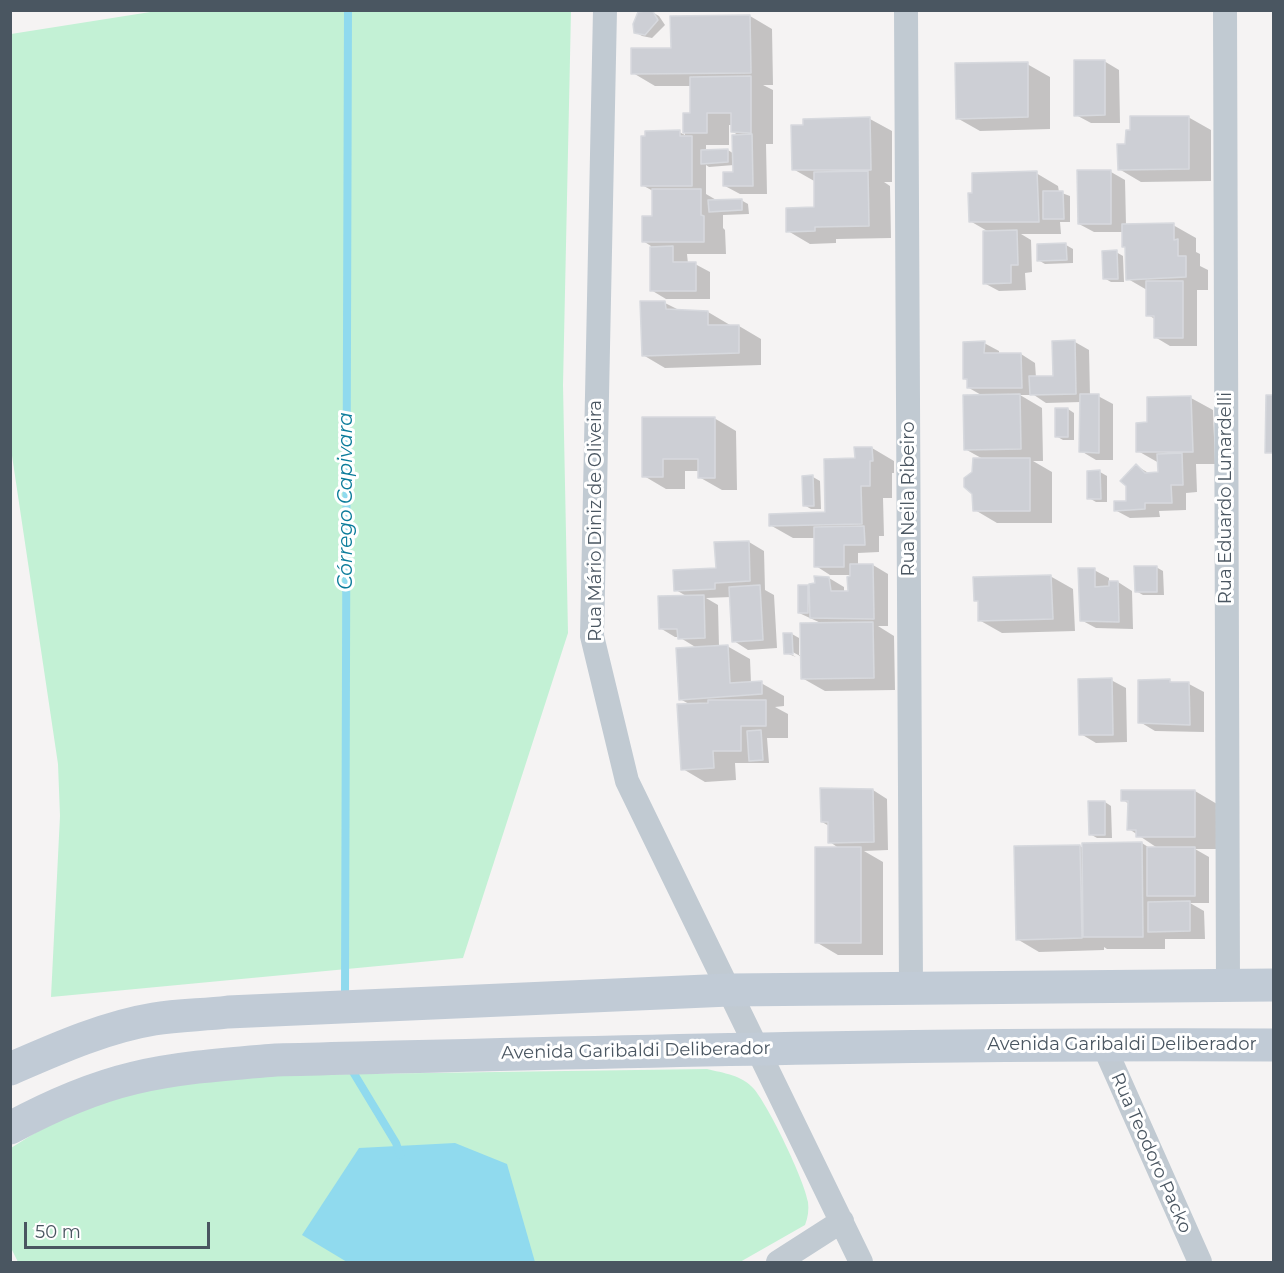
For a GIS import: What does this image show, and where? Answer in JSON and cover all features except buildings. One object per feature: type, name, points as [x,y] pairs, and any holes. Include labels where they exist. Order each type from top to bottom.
[{"type":"street","name":"Rua Mário Diniz de Oliveira","points":[[605,10],[592,636],[627,781],[861,1263]]},
{"type":"street","name":"Rua Neila Ribeiro","points":[[906,10],[911,988]]},
{"type":"street","name":"Rua Eduardo Lunardelli","points":[[1225,10],[1228,986]]},
{"type":"street","points":[[20,1123],[10,1070],[100,1033],[155,1019],[228,1012],[729,990],[1274,985]]},
{"type":"street","name":"Rua Teodoro Packo","points":[[1103,1044],[1200,1263]]},
{"type":"street","name":"Avenida Garibaldi Deliberador","points":[[20,1123],[87,1093],[133,1078],[181,1069],[276,1060],[755,1048],[1274,1044]]},
{"type":"street","points":[[778,1263],[842,1221]]},
{"type":"green space","points":[[163,10],[571,11],[563,385],[568,633],[463,958],[51,997],[60,816],[58,764],[11,449],[11,34]]},
{"type":"green space","points":[[707,1069],[738,1078],[754,1089],[785,1144],[808,1202],[805,1225],[740,1262],[18,1262],[11,1248],[11,1148],[54,1121],[121,1096],[216,1076]]},
{"type":"water","points":[[455,1143],[507,1164],[535,1262],[347,1262],[302,1235],[359,1148]]},
{"type":"waterway","name":"Córrego Capivara","points":[[345,992],[348,10]]},
{"type":"waterway","name":"Córrego Capivara","points":[[353,1072],[396,1143],[400,1155]]}]
